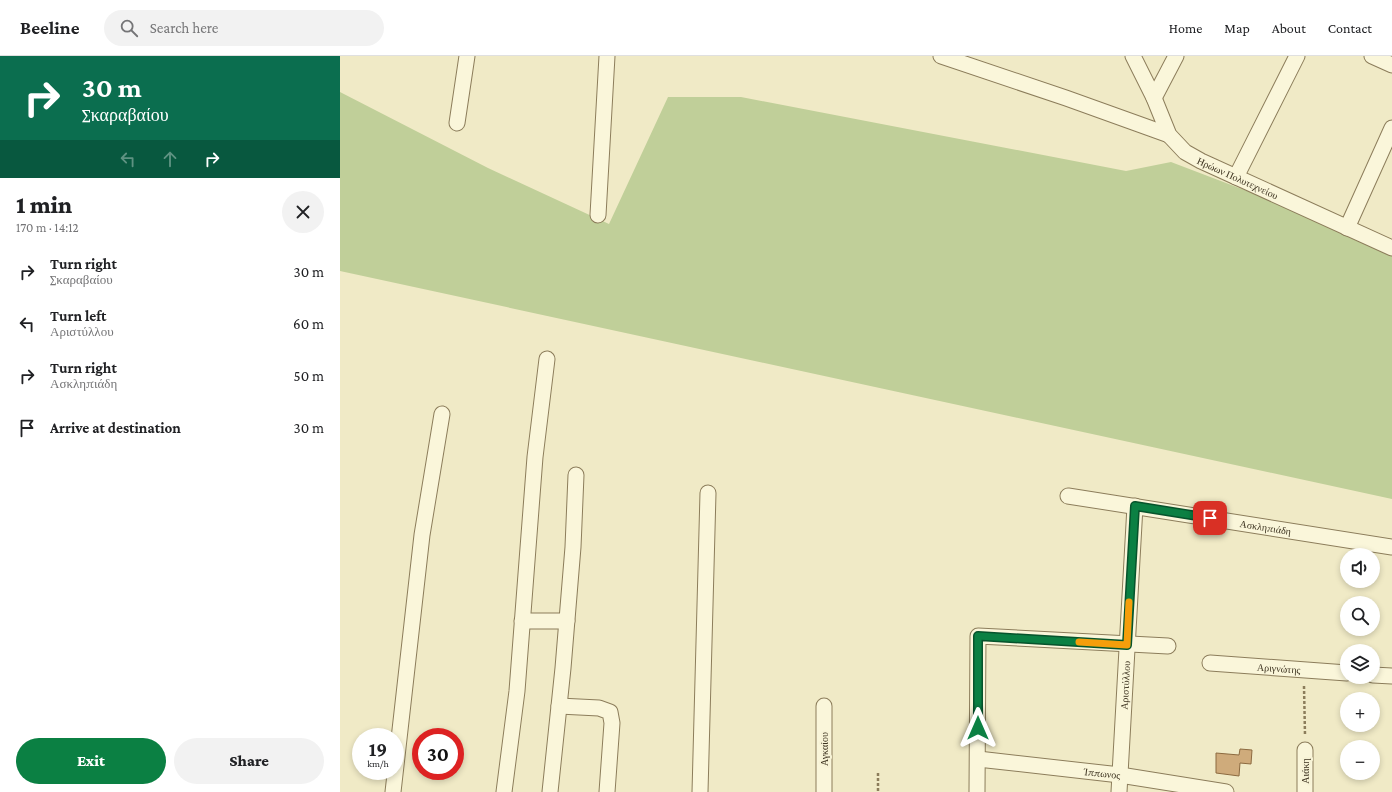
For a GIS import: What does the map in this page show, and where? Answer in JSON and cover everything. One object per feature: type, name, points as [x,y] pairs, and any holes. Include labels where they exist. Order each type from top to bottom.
[{"type":"street","points":[[457,122],[467,56]]},
{"type":"street","points":[[598,215],[607,56]]},
{"type":"street","points":[[941,56],[1066,98],[1169,135]]},
{"type":"street","name":"Ηρώων Πολυτεχνείου","points":[[1133,56],[1154,98],[1169,135],[1185,152],[1201,161],[1392,248]]},
{"type":"street","points":[[1154,98],[1176,56]]},
{"type":"street","points":[[1236,177],[1297,56]]},
{"type":"street","points":[[1372,56],[1392,65]]},
{"type":"street","points":[[1347,228],[1392,128]]},
{"type":"street","points":[[504,792],[517,691],[535,457],[547,359]]},
{"type":"street","points":[[393,792],[422,535],[442,414]]},
{"type":"street","points":[[550,792],[567,621],[573,547],[576,475]]},
{"type":"street","points":[[700,792],[708,492]]},
{"type":"street","name":"Ασκληπιάδη","points":[[1068,496],[1392,547]]},
{"type":"street","name":"Αριστύλλου","points":[[1119,792],[1135,506]]},
{"type":"street","points":[[522,621],[567,621]]},
{"type":"street","points":[[977,792],[978,636],[1168,646]]},
{"type":"street","name":"Αριγνώτης","points":[[1210,663],[1340,673]]},
{"type":"street","points":[[1380,675],[1392,676]]},
{"type":"street","points":[[559,706],[599,708],[610,712],[612,723],[607,792]]},
{"type":"street","name":"Αγκαίου","points":[[824,706],[824,792]]},
{"type":"street","name":"Αιάκη","points":[[1305,750],[1305,792]]},
{"type":"street","name":"Ίππωνος","points":[[978,759],[1120,774],[1226,792]]},
{"type":"path","points":[[1304,670],[1305,750]]},
{"type":"path","points":[[878,774],[878,792]]},
{"type":"green space","points":[[340,92],[488,168],[609,224],[668,97],[741,97],[1126,171],[1171,162],[1392,246],[1392,499],[340,271]]},
{"type":"building","points":[[1240,749],[1252,750],[1251,764],[1240,763],[1239,776],[1216,773],[1216,753],[1239,755]]},
{"type":"slow traffic","points":[[1079,642],[1127,645],[1129,602]]},
{"type":"route","points":[[978,728],[978,636],[1127,645],[1135,506],[1210,518]]}]
